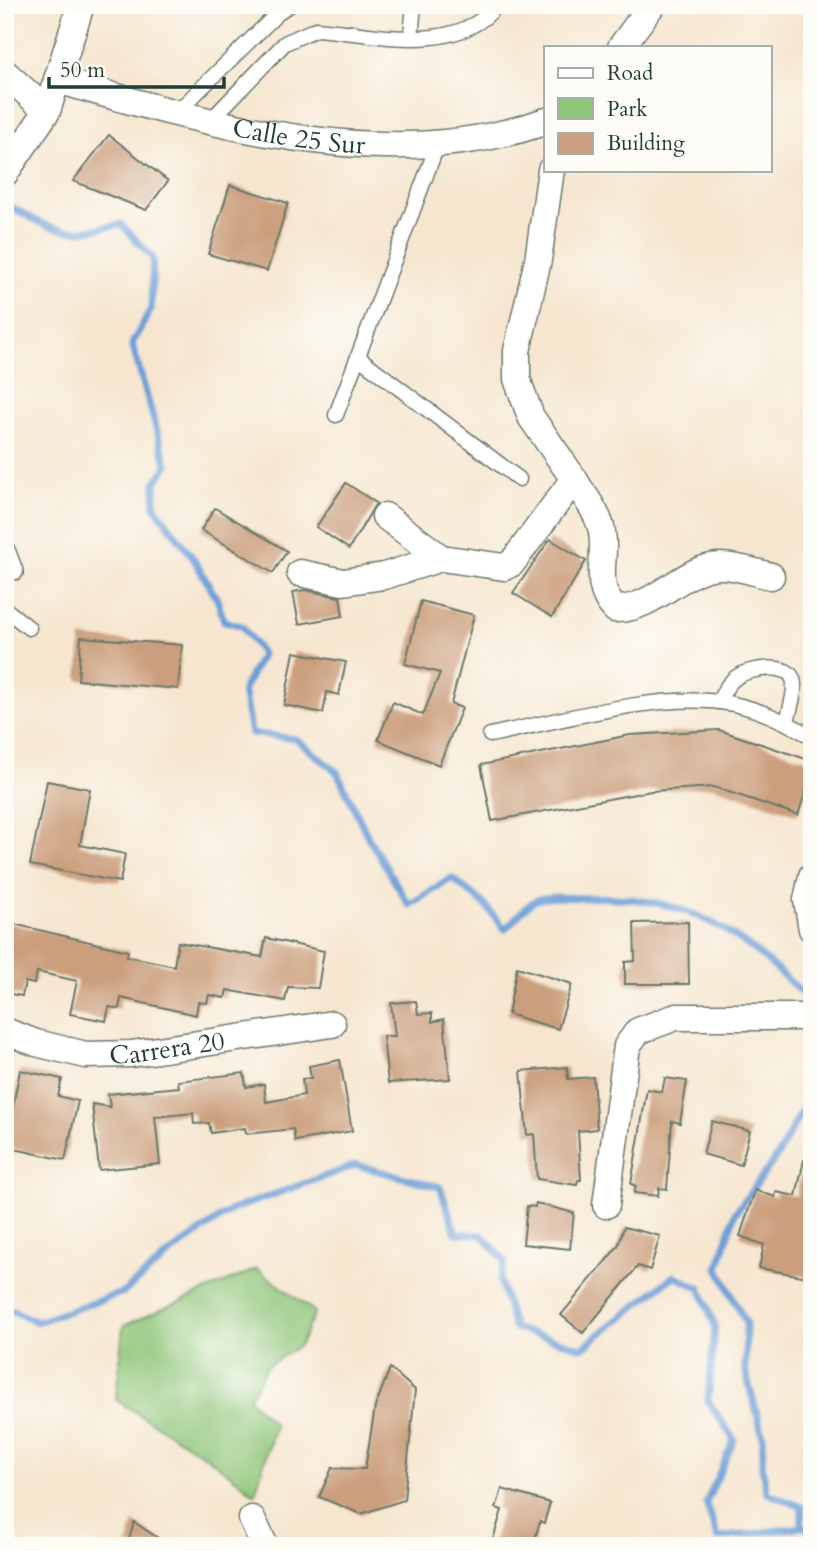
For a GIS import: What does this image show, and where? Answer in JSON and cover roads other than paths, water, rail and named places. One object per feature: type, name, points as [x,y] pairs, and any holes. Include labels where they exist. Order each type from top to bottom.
[{"type":"street","points":[[5,173],[47,111],[80,5]]},
{"type":"street","points":[[622,46],[652,5]]},
{"type":"street","points":[[5,73],[47,111]]},
{"type":"street","name":"Calle 25 Sur","points":[[58,80],[209,122],[335,140],[437,146],[515,133],[544,122]]},
{"type":"street","points":[[551,172],[538,260],[517,351],[517,379],[531,417],[574,479],[599,522],[603,533],[601,586],[605,599],[615,609],[632,609],[691,575],[720,566],[771,576]]},
{"type":"street","points":[[385,516],[441,558],[495,568],[512,564],[574,479]]},
{"type":"street","points":[[300,573],[343,582],[384,576],[441,558]]},
{"type":"street","points":[[812,876],[807,900],[812,929]]},
{"type":"street","points":[[606,1205],[627,1046],[638,1031],[676,1017],[809,1017]]},
{"type":"street","name":"Carrera 20","points":[[5,1031],[36,1043],[86,1055],[131,1054],[331,1024]]},
{"type":"street","points":[[252,1519],[265,1546]]},
{"type":"lane","points":[[175,114],[281,10],[290,5]]},
{"type":"lane","points":[[411,36],[414,5]]},
{"type":"lane","points":[[209,122],[285,43],[300,34],[316,29],[449,37],[475,26],[498,5]]},
{"type":"lane","points":[[336,415],[437,146]]},
{"type":"lane","points":[[358,356],[519,479]]},
{"type":"lane","points":[[5,543],[16,572]]},
{"type":"lane","points":[[5,609],[29,628]]},
{"type":"lane","points":[[719,702],[729,683],[737,676],[753,670],[780,670],[790,674],[794,681],[787,722]]},
{"type":"lane","points":[[490,735],[613,710],[681,702],[719,702],[751,709],[787,722],[812,737]]},
{"type":"waterway","points":[[12,207],[41,223],[64,230],[88,230],[121,224],[153,258],[151,309],[132,344],[167,466],[155,483],[155,507],[193,558],[217,599],[224,621],[242,626],[262,654],[243,690],[251,733],[296,739],[337,772],[369,839],[409,905],[452,878],[483,903],[505,929],[528,906],[541,898],[621,898],[654,902],[683,910],[736,937],[812,1003]]},
{"type":"waterway","points":[[802,1527],[802,1507],[767,1493],[762,1466],[763,1437],[745,1369],[746,1323],[718,1268],[735,1213],[778,1155],[812,1091]]},
{"type":"waterway","points":[[5,1307],[37,1322],[124,1292],[173,1251],[231,1210],[356,1165],[440,1187],[456,1233],[482,1235],[505,1261],[500,1280],[514,1328],[582,1348],[674,1276],[700,1288],[715,1326],[708,1401],[734,1440],[706,1503],[718,1538],[812,1528]]}]
